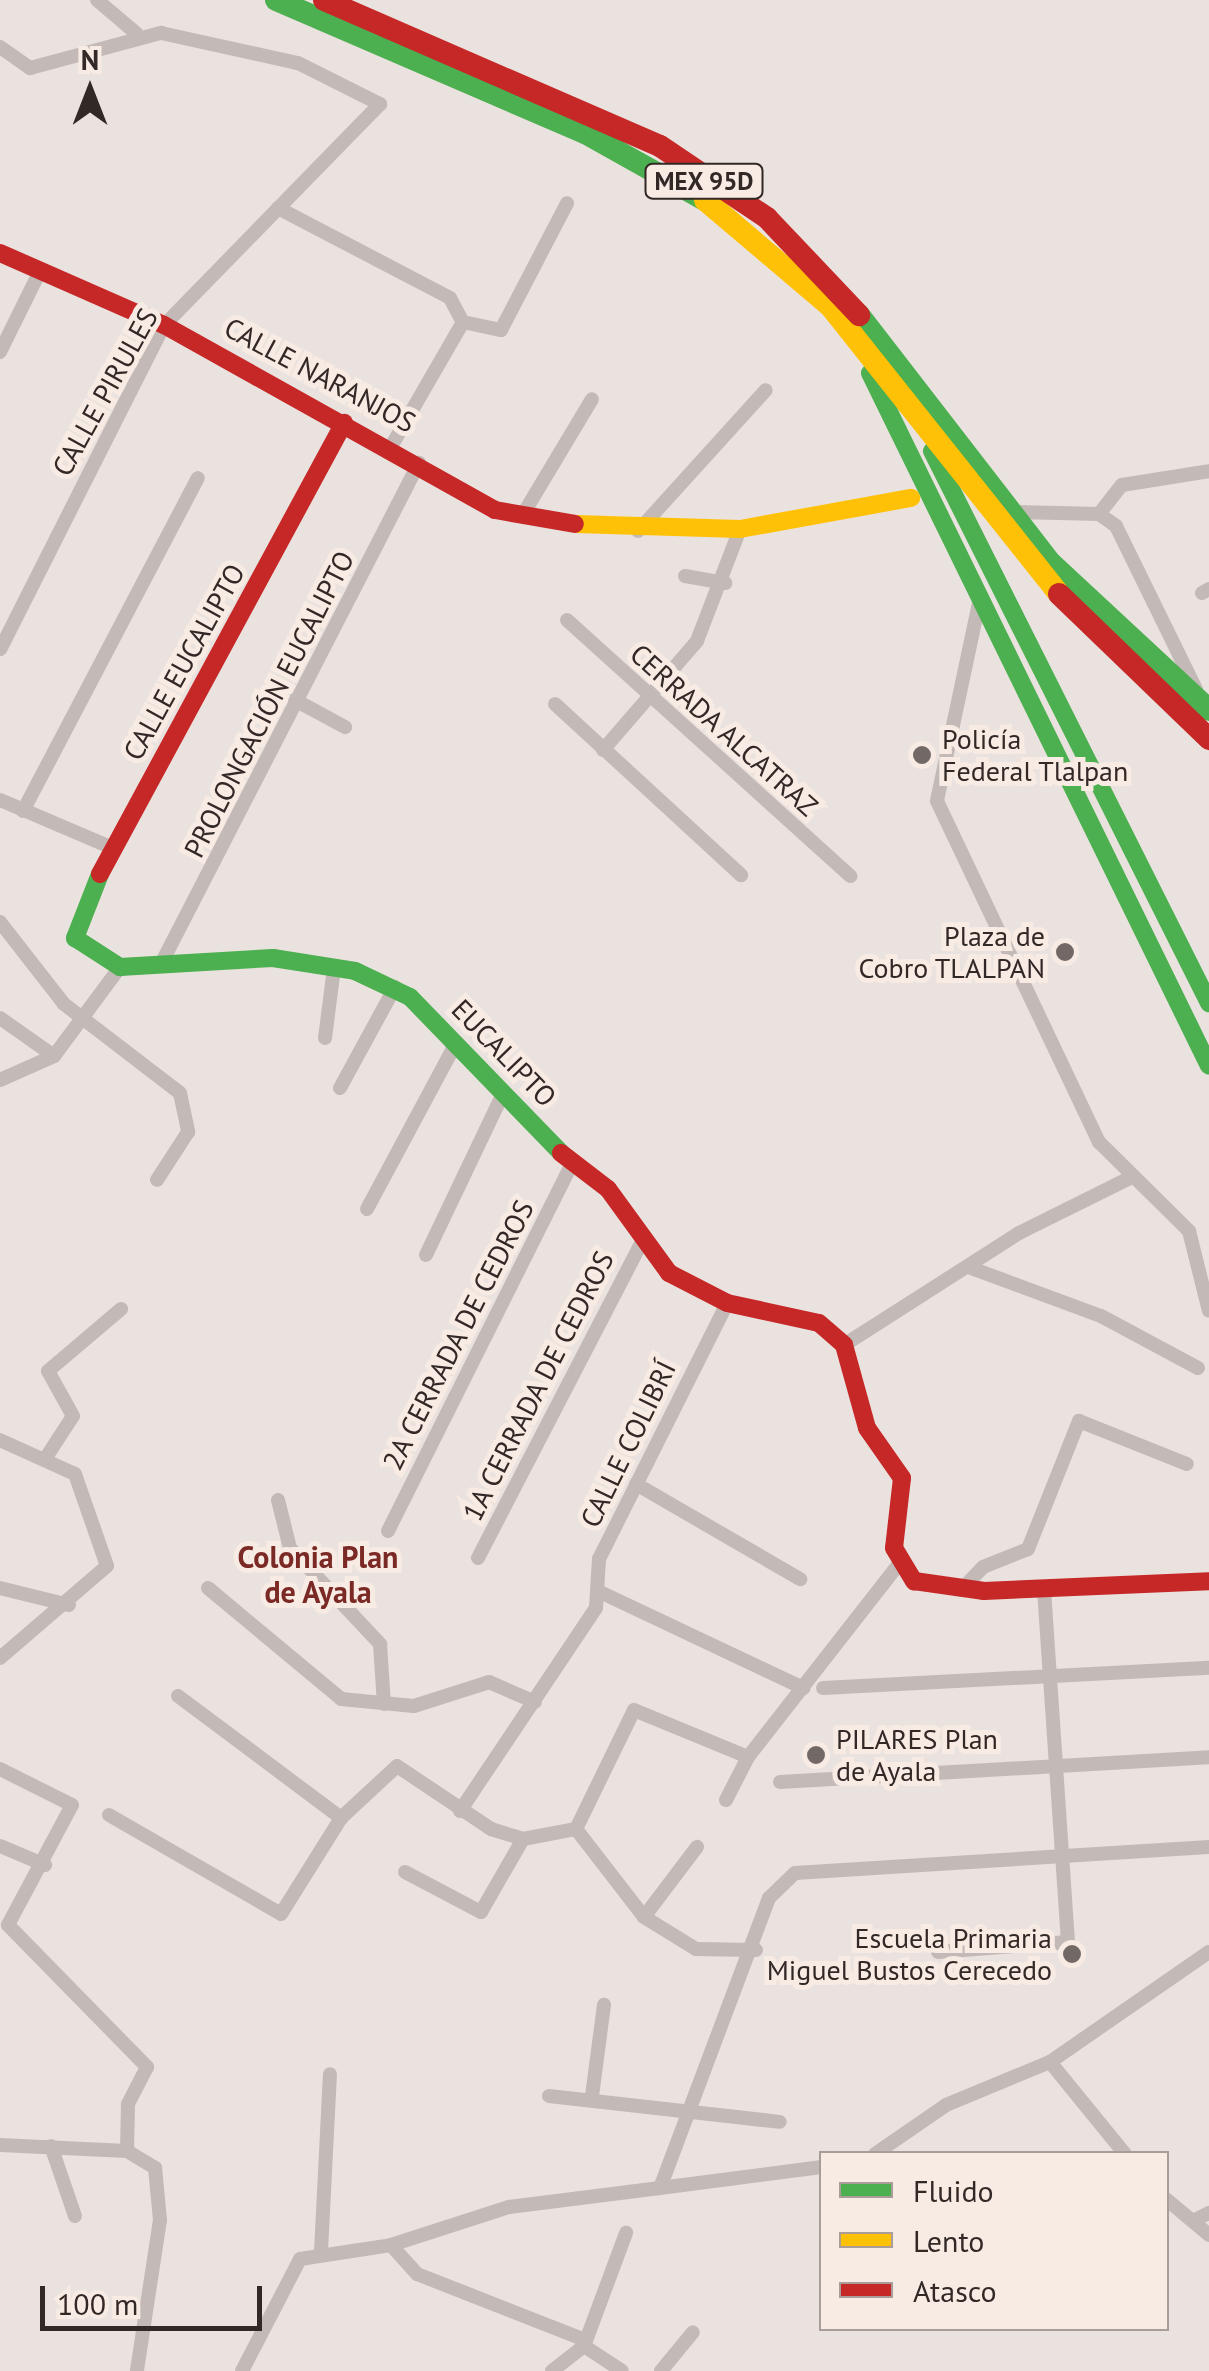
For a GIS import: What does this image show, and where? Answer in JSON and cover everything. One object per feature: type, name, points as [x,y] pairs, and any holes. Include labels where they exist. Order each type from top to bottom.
[{"type":"main road","name":"MEX 95D","points":[[272,0],[654,171],[755,245],[825,312],[887,399],[979,603],[1209,1066]]},
{"type":"main road","points":[[272,0],[585,133],[732,215],[830,306],[1036,572],[1209,739]]},
{"type":"main road","name":"MEX 95D","points":[[321,0],[668,158],[800,258],[867,335],[1011,598],[1209,1003]]},
{"type":"main road","points":[[321,0],[660,146],[766,218],[886,344],[1052,563],[1209,714]]},
{"type":"main road","name":"CALLE NARANJOS","points":[[0,253],[164,325],[392,445],[451,492],[522,516],[638,531],[740,529],[911,498]]},
{"type":"main road","name":"CALLE EUCALIPTO","points":[[120,967],[72,926],[344,423]]},
{"type":"main road","name":"EUCALIPTO","points":[[120,967],[251,957],[334,968],[394,987],[502,1096],[574,1161],[644,1238],[669,1273],[726,1302],[803,1317],[844,1346]]},
{"type":"main road","points":[[844,1346],[867,1428],[902,1478],[899,1564],[914,1581],[961,1590],[1209,1580]]},
{"type":"street","points":[[97,0],[137,34]]},
{"type":"street","points":[[0,46],[13,62],[47,66],[137,34]]},
{"type":"street","name":"CALLE PIRULES","points":[[0,648],[164,325],[380,104],[262,52],[137,34]]},
{"type":"street","points":[[278,208],[450,298],[463,322],[493,331],[508,322],[567,203]]},
{"type":"street","points":[[0,352],[40,271]]},
{"type":"street","points":[[392,445],[463,322]]},
{"type":"street","points":[[867,335],[899,359],[974,501],[993,512],[1099,514],[1127,541],[1209,714]]},
{"type":"street","points":[[638,531],[766,390]]},
{"type":"street","points":[[522,516],[592,398]]},
{"type":"street","name":"PROLONGACIÓN EUCALIPTO","points":[[160,966],[419,464]]},
{"type":"street","points":[[1099,514],[1122,485],[1209,471]]},
{"type":"street","points":[[23,811],[198,478]]},
{"type":"street","points":[[603,750],[652,702],[725,583],[740,529]]},
{"type":"street","points":[[685,576],[725,583]]},
{"type":"street","points":[[979,603],[937,801],[1091,1126],[1130,1178],[1189,1230],[1209,1311]]},
{"type":"street","name":"CERRADA ALCATRAZ","points":[[567,620],[652,702],[850,876]]},
{"type":"street","points":[[295,700],[345,727]]},
{"type":"street","points":[[555,704],[741,875]]},
{"type":"street","points":[[0,800],[115,849]]},
{"type":"street","points":[[0,922],[86,1019],[180,1093],[188,1132],[157,1180]]},
{"type":"street","points":[[0,1080],[54,1056],[86,1019],[120,967]]},
{"type":"street","points":[[325,1038],[334,968]]},
{"type":"street","points":[[340,1088],[394,987]]},
{"type":"street","points":[[0,1018],[54,1056]]},
{"type":"street","points":[[367,1210],[454,1047]]},
{"type":"street","points":[[426,1255],[502,1096]]},
{"type":"street","name":"2A CERRADA DE CEDROS","points":[[388,1531],[574,1161]]},
{"type":"street","points":[[844,1346],[1130,1178]]},
{"type":"street","name":"1A CERRADA DE CEDROS","points":[[478,1558],[644,1238]]},
{"type":"street","points":[[971,1268],[1101,1316],[1198,1368]]},
{"type":"street","name":"CALLE COLIBRÍ","points":[[460,1812],[535,1702],[600,1592],[599,1559],[726,1302]]},
{"type":"street","points":[[45,1459],[74,1416],[48,1371],[121,1309]]},
{"type":"street","points":[[961,1590],[983,1568],[1028,1549],[1078,1421],[1187,1464]]},
{"type":"street","points":[[0,1440],[45,1459],[82,1484],[107,1566],[69,1606],[0,1658]]},
{"type":"street","points":[[636,1484],[800,1579]]},
{"type":"street","points":[[278,1500],[290,1548],[380,1644],[384,1704]]},
{"type":"street","points":[[726,1800],[748,1757],[899,1564]]},
{"type":"street","points":[[0,1588],[69,1606]]},
{"type":"street","points":[[208,1588],[306,1676],[341,1698],[414,1706],[490,1682],[535,1702]]},
{"type":"street","points":[[938,1952],[1063,1947],[1069,1928],[1063,1767],[1044,1589]]},
{"type":"street","points":[[600,1592],[803,1688]]},
{"type":"street","points":[[823,1688],[1209,1668]]},
{"type":"street","points":[[178,1696],[341,1818]]},
{"type":"street","points":[[576,1829],[634,1710],[748,1757]]},
{"type":"street","points":[[780,1782],[1209,1757]]},
{"type":"street","points":[[108,1815],[280,1914],[341,1818],[397,1766],[460,1812],[523,1839],[576,1829]]},
{"type":"street","points":[[0,1770],[72,1805],[45,1865],[8,1925],[147,2067],[128,2104],[127,2151]]},
{"type":"street","points":[[576,1829],[644,1917],[696,1949],[756,1950]]},
{"type":"street","points":[[405,1872],[481,1912],[523,1839]]},
{"type":"street","points":[[0,1846],[45,1865]]},
{"type":"street","points":[[644,1917],[698,1847]]},
{"type":"street","points":[[653,2190],[756,1950],[775,1885],[824,1868],[1209,1847]]},
{"type":"street","points":[[878,2151],[946,2105],[1050,2062],[1209,1952]]},
{"type":"street","points":[[592,2096],[604,2006]]},
{"type":"street","points":[[1050,2062],[1123,2151]]},
{"type":"street","points":[[321,2251],[330,2074]]},
{"type":"street","points":[[549,2096],[592,2096],[780,2122]]},
{"type":"street","points":[[0,2145],[127,2151],[155,2168],[159,2193],[137,2371]]},
{"type":"street","points":[[51,2146],[75,2216]]},
{"type":"street","points":[[243,2371],[284,2276],[321,2251],[391,2245],[509,2207],[819,2167]]},
{"type":"street","points":[[1169,2200],[1202,2216],[1209,2235]]},
{"type":"street","points":[[552,2371],[584,2343],[626,2233]]},
{"type":"street","points":[[391,2245],[417,2274],[584,2343],[622,2371]]},
{"type":"street","points":[[661,2371],[693,2332]]},
{"type":"traffic: fast","points":[[276,0],[585,133],[705,200]]},
{"type":"traffic: fast","points":[[859,315],[1051,563],[1209,710]]},
{"type":"traffic: fast","points":[[870,373],[1209,1066]]},
{"type":"traffic: fast","points":[[932,451],[1209,1003]]},
{"type":"traffic: fast","points":[[100,874],[75,938],[120,967],[273,958],[355,971],[410,997],[561,1153]]},
{"type":"traffic: slow","points":[[705,200],[830,306],[1059,594]]},
{"type":"traffic: slow","points":[[575,524],[740,529],[911,498]]},
{"type":"traffic: jam","points":[[324,0],[660,146],[767,218],[859,315]]},
{"type":"traffic: jam","points":[[0,253],[164,325],[495,510],[575,524]]},
{"type":"traffic: jam","points":[[100,874],[344,423]]},
{"type":"traffic: jam","points":[[1059,594],[1209,739]]},
{"type":"traffic: jam","points":[[561,1153],[608,1189],[669,1273],[727,1303],[819,1323],[844,1345],[867,1428],[902,1478],[894,1548],[914,1581],[984,1591],[1209,1581]]},
{"type":"place","name":"Policía Federal Tlalpan","points":[[922,755]]},
{"type":"place","name":"Plaza de Cobro TLALPAN","points":[[1065,952]]},
{"type":"place","name":"PILARES Plan de Ayala","points":[[816,1755]]},
{"type":"place","name":"Escuela Primaria Miguel Bustos Cerecedo","points":[[1072,1954]]},
{"type":"district","name":"Colonia Plan de Ayala","points":[[318,1574]]}]
